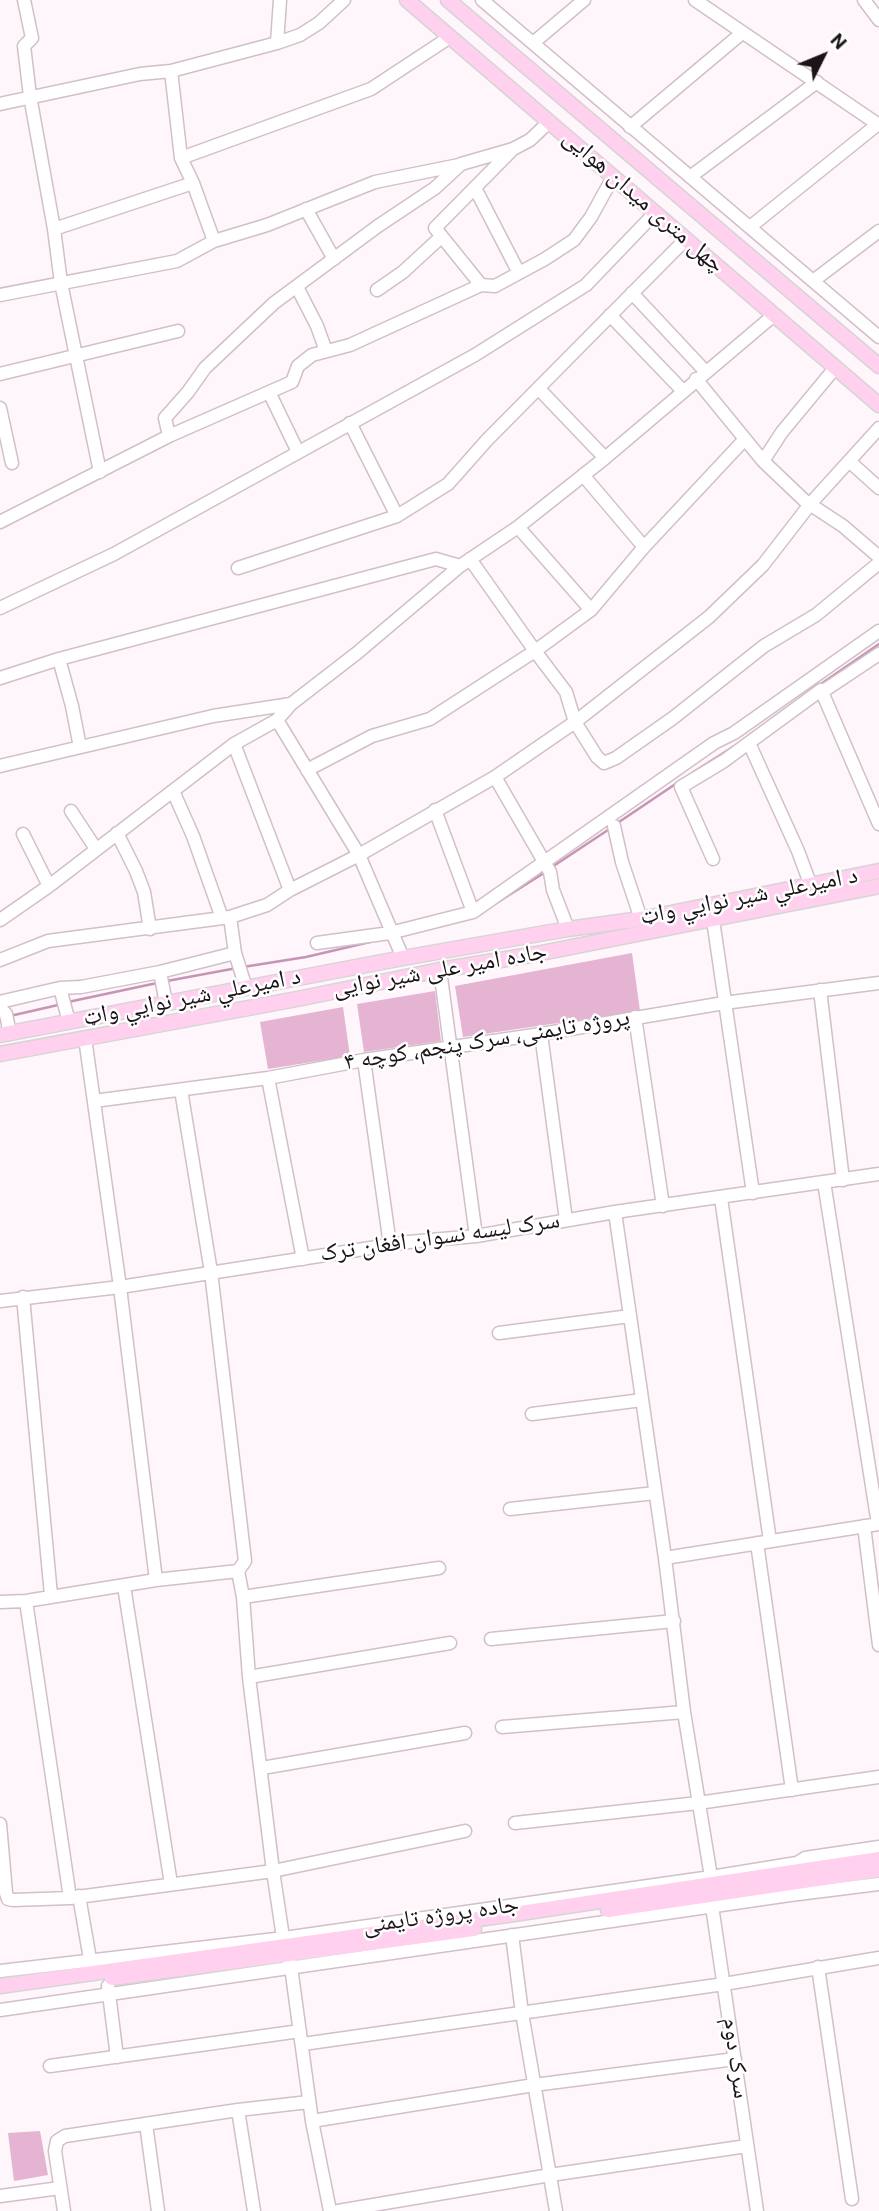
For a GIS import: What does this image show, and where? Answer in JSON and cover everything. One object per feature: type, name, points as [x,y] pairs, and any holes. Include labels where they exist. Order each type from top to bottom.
[{"type":"main road","name":"چهل متری میدان هوایی","points":[[407,0],[879,405]]},
{"type":"main road","points":[[447,0],[879,366]]},
{"type":"main road","points":[[516,93],[533,73]]},
{"type":"main road","name":"د امیرعلي شیر نوايي واټ","points":[[5,1034],[403,958],[640,919],[879,871]]},
{"type":"main road","name":"جاده امیر علی شیر نوایی","points":[[0,1054],[536,954],[879,886]]},
{"type":"main road","name":"جاده پروژه تایمنی","points":[[712,1891],[879,1859]]},
{"type":"main road","name":"جاده پروژه تایمنی","points":[[0,1995],[108,1986],[287,1951],[514,1914],[879,1870]]},
{"type":"main road","name":"جاده پروژه تایمنی","points":[[0,1986],[91,1966],[287,1951]]},
{"type":"street","points":[[24,0],[32,38],[24,46],[30,96],[74,355],[100,472]]},
{"type":"street","points":[[276,43],[280,0]]},
{"type":"street","points":[[0,104],[140,74],[171,71],[276,43],[300,35],[344,0]]},
{"type":"street","points":[[482,0],[879,337]]},
{"type":"street","points":[[533,43],[584,0]]},
{"type":"street","points":[[695,0],[879,125],[750,227]]},
{"type":"street","points":[[864,0],[879,20]]},
{"type":"street","points":[[630,127],[742,33]]},
{"type":"street","points":[[181,158],[371,89],[450,37]]},
{"type":"street","points":[[171,71],[181,158],[215,241]]},
{"type":"street","points":[[690,177],[817,82]]},
{"type":"street","points":[[0,295],[177,261],[215,241],[375,182],[461,164],[513,149],[530,140],[549,122]]},
{"type":"street","points":[[481,285],[435,229],[513,149]]},
{"type":"street","points":[[169,436],[165,418],[205,369],[274,303],[435,188],[461,164]]},
{"type":"street","points":[[0,522],[169,436],[292,382],[298,366],[312,355],[350,345],[481,285],[495,286],[519,273],[574,240],[591,217],[613,177]]},
{"type":"street","points":[[54,229],[193,183]]},
{"type":"street","points":[[475,188],[519,273]]},
{"type":"street","points":[[306,209],[334,259]]},
{"type":"street","points":[[0,608],[114,554],[475,355],[586,285],[655,213]]},
{"type":"street","points":[[813,281],[879,231]]},
{"type":"street","points":[[377,290],[403,272],[441,237]]},
{"type":"street","points":[[238,568],[397,516],[448,484],[487,440],[686,239]]},
{"type":"street","points":[[296,287],[317,326],[326,351]]},
{"type":"street","points":[[632,293],[701,375],[762,461],[805,501],[811,502],[879,557]]},
{"type":"street","points":[[610,315],[682,391]]},
{"type":"street","points":[[0,920],[49,886],[234,744],[277,720],[291,704],[465,563],[518,527],[583,475],[774,315]]},
{"type":"street","points":[[0,374],[178,331]]},
{"type":"street","points":[[762,461],[782,432],[835,368]]},
{"type":"street","points":[[539,389],[605,457]]},
{"type":"street","points":[[269,393],[298,452]]},
{"type":"street","points":[[0,408],[12,463]]},
{"type":"street","points":[[350,423],[397,516]]},
{"type":"street","points":[[0,960],[48,941],[226,917],[267,905],[495,778],[575,722],[709,617],[763,565],[811,502],[879,428]]},
{"type":"street","points":[[307,770],[372,736],[430,719],[591,610],[644,547],[745,439]]},
{"type":"street","points":[[849,461],[879,488]]},
{"type":"street","points":[[583,475],[644,547]]},
{"type":"street","points":[[518,527],[591,610]]},
{"type":"street","points":[[0,678],[58,659],[436,559],[465,563],[566,692],[575,722],[597,757],[604,763],[616,758],[673,718],[764,646],[816,615],[879,564]]},
{"type":"street","points":[[317,943],[392,936],[473,912],[546,868],[879,631]]},
{"type":"street","points":[[713,859],[681,787],[749,743],[821,690],[822,692],[879,654]]},
{"type":"street","points":[[58,659],[72,706],[80,747]]},
{"type":"street","points":[[822,692],[879,824]]},
{"type":"street","points":[[0,766],[213,716],[291,704]]},
{"type":"street","points":[[277,720],[359,855],[403,958]]},
{"type":"street","points":[[749,743],[811,886]]},
{"type":"street","points":[[234,744],[290,890]]},
{"type":"street","points":[[495,778],[546,868],[568,929]]},
{"type":"street","points":[[173,791],[226,917],[246,988]]},
{"type":"street","points":[[435,810],[473,912]]},
{"type":"street","points":[[71,811],[96,849]]},
{"type":"street","points":[[614,826],[640,919]]},
{"type":"street","points":[[117,833],[144,892],[150,929]]},
{"type":"street","points":[[23,834],[49,886]]},
{"type":"street","points":[[713,920],[753,1193]]},
{"type":"street","points":[[5,1034],[2,1008],[81,987],[160,978],[235,953]]},
{"type":"street","points":[[440,970],[476,1236]]},
{"type":"street","points":[[160,978],[166,1003]]},
{"type":"street","name":"پروژه تایمنی، سرک پنجم، کوچه ۴","points":[[94,1101],[268,1078],[364,1060],[724,1003],[879,983]]},
{"type":"street","points":[[820,990],[844,1180]]},
{"type":"street","points":[[61,994],[69,1022]]},
{"type":"street","points":[[635,1017],[663,1206]]},
{"type":"street","points":[[541,1034],[566,1220]]},
{"type":"street","points":[[85,1038],[120,1287],[156,1580]]},
{"type":"street","points":[[364,1060],[390,1245]]},
{"type":"street","points":[[268,1078],[303,1259]]},
{"type":"street","points":[[181,1090],[211,1272],[245,1561],[238,1571],[273,1871],[302,2038],[312,2120],[330,2211]]},
{"type":"street","name":"سرک لیسه نسوان افغان‌ ترک","points":[[0,1301],[120,1287],[390,1245],[476,1236],[615,1212],[879,1174]]},
{"type":"street","points":[[665,1558],[879,1524],[824,1182]]},
{"type":"street","points":[[722,1198],[792,1790]]},
{"type":"street","name":"سرک دوم","points":[[615,1212],[757,2211]]},
{"type":"street","points":[[23,1297],[51,1595]]},
{"type":"street","points":[[499,1333],[630,1316]]},
{"type":"street","points":[[532,1414],[642,1400]]},
{"type":"street","points":[[510,1509],[655,1493]]},
{"type":"street","points":[[864,1527],[879,1645]]},
{"type":"street","points":[[243,1597],[439,1568]]},
{"type":"street","points":[[0,1602],[26,1601],[156,1580],[238,1571]]},
{"type":"street","points":[[124,1586],[171,1884]]},
{"type":"street","points":[[26,1601],[75,1897],[91,1966]]},
{"type":"street","points":[[491,1639],[674,1621]]},
{"type":"street","points":[[249,1677],[450,1643]]},
{"type":"street","points":[[502,1727],[684,1712]]},
{"type":"street","points":[[262,1768],[465,1733]]},
{"type":"street","points":[[515,1823],[698,1803],[879,1777]]},
{"type":"street","points":[[0,1824],[8,1899],[75,1897],[273,1871],[465,1831]]},
{"type":"street","name":"جاده پروژه تایمنی","points":[[287,1951],[512,1935],[712,1891],[805,1858],[879,1847]]},
{"type":"street","name":"جاده پروژه تایمنی","points":[[712,1891],[879,1884]]},
{"type":"street","points":[[512,1935],[522,2013],[556,2211]]},
{"type":"street","points":[[50,2066],[522,2013],[879,1958]]},
{"type":"street","name":"جاده پروژه تایمنی","points":[[0,1971],[91,1966]]},
{"type":"street","points":[[818,1968],[852,2199]]},
{"type":"street","points":[[108,1986],[117,2057]]},
{"type":"street","name":"جاده پروژه تایمنی","points":[[0,2010],[108,1986]]},
{"type":"street","points":[[312,2120],[534,2085],[735,2059]]},
{"type":"street","points":[[64,2211],[55,2151],[57,2141],[65,2136],[309,2102]]},
{"type":"street","points":[[238,2110],[254,2211]]},
{"type":"street","points":[[146,2124],[158,2211]]},
{"type":"street","points":[[338,2211],[550,2175],[747,2146]]},
{"type":"street","points":[[0,2196],[30,2185],[60,2188]]},
{"type":"shaded area","points":[[632,953],[640,1011],[463,1037],[455,986]]},
{"type":"shaded area","points":[[435,991],[441,1041],[364,1052],[357,1004]]},
{"type":"shaded area","points":[[343,1007],[350,1056],[268,1069],[260,1022]]},
{"type":"shaded area","points":[[40,2131],[48,2175],[14,2181],[8,2133]]},
{"type":"waterway","points":[[818,686],[879,644]]},
{"type":"waterway","points":[[692,773],[736,745]]},
{"type":"waterway","points":[[616,824],[677,783]]},
{"type":"waterway","points":[[552,867],[611,828]]},
{"type":"waterway","points":[[487,909],[544,873]]},
{"type":"waterway","points":[[243,967],[306,957],[370,942]]},
{"type":"waterway","points":[[167,981],[237,968]]},
{"type":"waterway","points":[[68,1002],[157,983]]},
{"type":"waterway","points":[[10,1016],[58,1005]]}]
